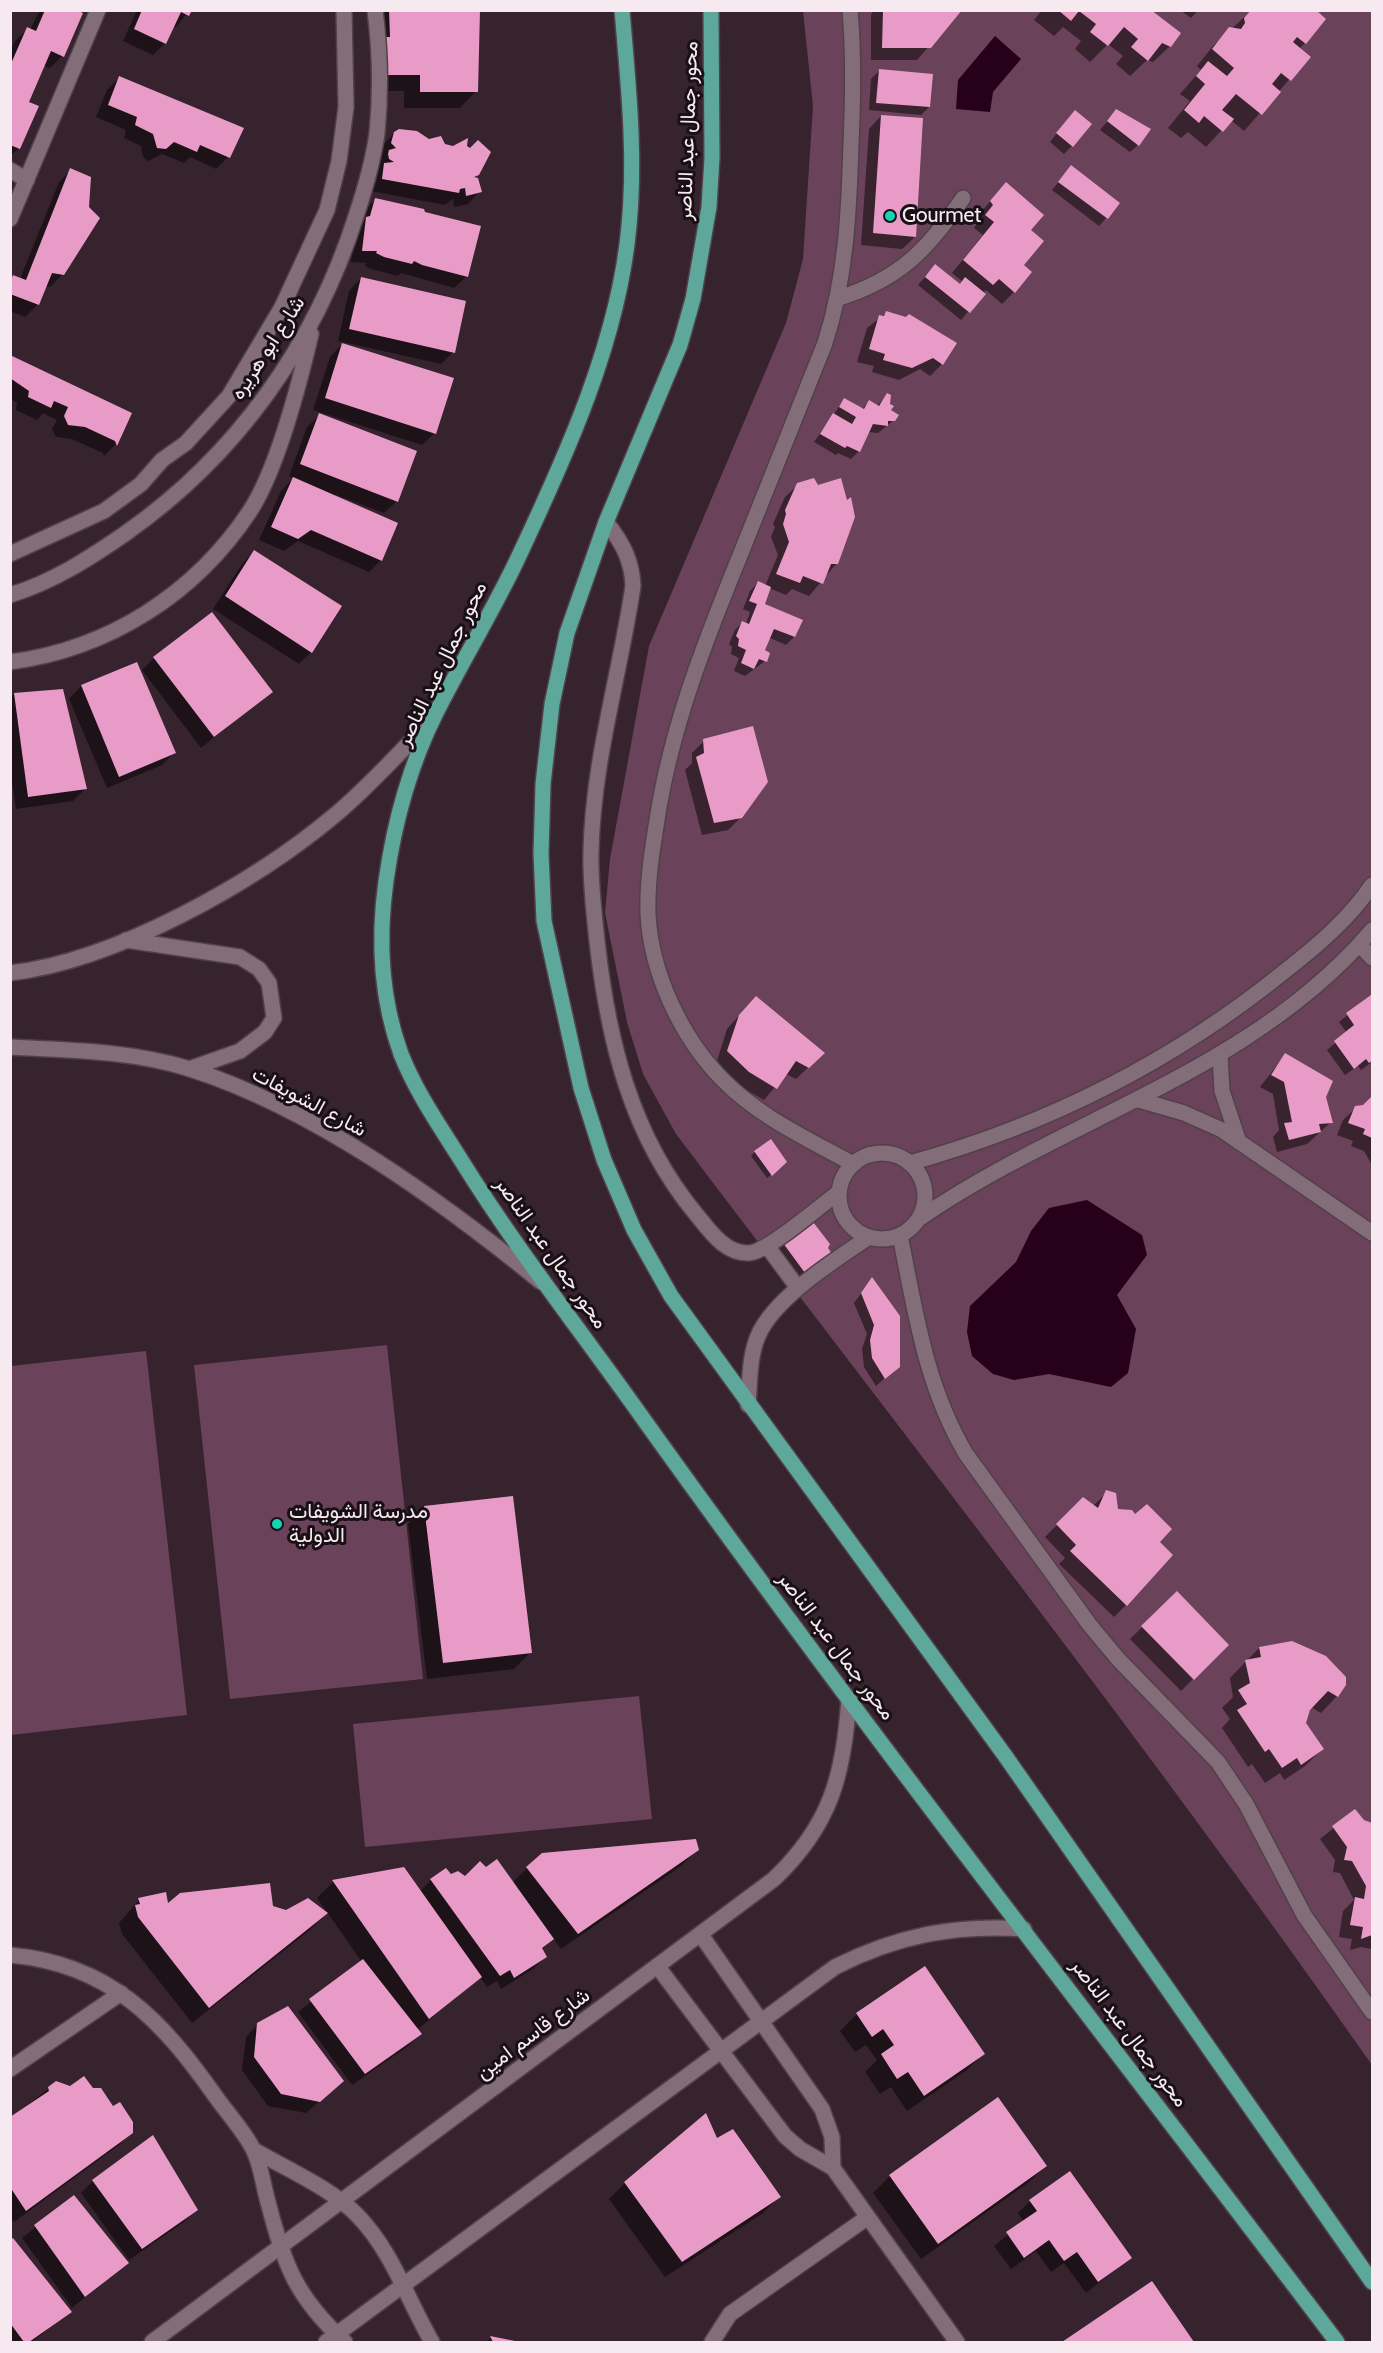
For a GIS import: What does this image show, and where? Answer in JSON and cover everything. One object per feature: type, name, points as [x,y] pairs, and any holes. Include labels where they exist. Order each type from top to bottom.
[{"type":"main road","name":"محور جمال عبد الناصر","points":[[622,10],[631,125],[629,227],[611,317],[593,381],[553,478],[516,563],[433,718],[398,819],[381,926],[391,1018],[400,1052],[422,1099],[472,1178],[741,1555],[1337,2343]]},
{"type":"main road","name":"محور جمال عبد الناصر","points":[[711,10],[712,158],[709,207],[693,299],[666,381],[606,522],[567,633],[552,704],[543,784],[541,854],[544,921],[581,1088],[604,1160],[634,1230],[671,1296],[1006,1757],[1372,2282]]},
{"type":"street","points":[[10,219],[98,10]]},
{"type":"street","name":"شارع ابو هريره","points":[[10,554],[104,511],[132,491],[162,460],[186,443],[229,396],[282,308],[327,210],[339,161],[346,107],[344,10]]},
{"type":"street","name":"شارع ابو هريره","points":[[10,595],[82,563],[146,518],[189,484],[265,400],[313,324],[344,254],[371,167],[377,131],[375,10]]},
{"type":"street","points":[[850,10],[853,76],[850,172],[846,250],[839,298],[825,343],[714,621],[677,722],[664,772],[651,849],[648,916],[654,952],[666,992],[699,1051],[722,1079],[748,1103],[777,1122],[853,1164]]},
{"type":"street","points":[[10,170],[27,180]]},
{"type":"street","points":[[839,298],[877,284],[912,262],[930,244],[963,198]]},
{"type":"street","points":[[10,662],[32,659],[92,642],[127,627],[194,578],[223,546],[251,509],[270,469],[301,379],[313,324]]},
{"type":"street","points":[[606,522],[625,548],[630,561],[633,586],[599,768],[591,850],[598,949],[610,1031],[622,1078],[633,1108],[676,1188],[727,1246],[749,1253],[767,1246],[839,1192]]},
{"type":"street","points":[[10,973],[73,958],[126,940],[222,893],[267,865],[336,814],[433,718]]},
{"type":"street","points":[[910,1163],[964,1148],[1049,1115],[1163,1056],[1229,1014],[1303,957],[1354,909],[1372,885]]},
{"type":"street","points":[[920,1218],[925,1204],[925,1189],[920,1175],[910,1163],[900,1156],[875,1153],[853,1164],[841,1182],[840,1207],[846,1220],[856,1230],[879,1239],[900,1235],[920,1218],[980,1179],[1139,1100],[1220,1055],[1288,1007],[1360,945],[1372,930]]},
{"type":"street","points":[[126,940],[240,957],[259,969],[269,983],[274,1018],[265,1032],[240,1051],[189,1069]]},
{"type":"street","points":[[1360,945],[1372,958]]},
{"type":"street","name":"شارع الشويفات","points":[[10,1047],[111,1054],[189,1069],[268,1101],[356,1149],[455,1215],[549,1289]]},
{"type":"street","points":[[1220,1055],[1224,1100],[1239,1142]]},
{"type":"street","points":[[1139,1100],[1204,1120],[1372,1233]]},
{"type":"street","points":[[900,1235],[930,1375],[951,1430],[1089,1624],[1118,1659],[1218,1762],[1246,1804],[1304,1915],[1372,2012]]},
{"type":"street","points":[[748,1405],[752,1356],[759,1334],[798,1288],[869,1237]]},
{"type":"street","points":[[767,1246],[798,1288]]},
{"type":"street","name":"شارع قاسم امين","points":[[152,2343],[774,1879],[806,1845],[830,1805],[843,1760],[849,1698]]},
{"type":"street","points":[[10,1955],[60,1965],[121,1993],[140,2006],[173,2038],[254,2150],[280,2248],[292,2277],[308,2304],[336,2340],[402,2286],[835,1967],[886,1944],[940,1930],[968,1927],[1024,1929]]},
{"type":"street","points":[[701,1935],[814,2096],[832,2137],[833,2168]]},
{"type":"street","points":[[658,1967],[773,2121],[800,2149],[833,2168],[957,2343]]},
{"type":"street","points":[[10,2069],[121,1993]]},
{"type":"street","points":[[254,2150],[342,2202],[372,2232],[384,2248],[432,2343]]},
{"type":"street","points":[[711,2343],[730,2314],[868,2217]]},
{"type":"shaded area","points":[[803,11],[1372,11],[1372,2065],[1116,1713],[676,1134],[643,1074],[627,1022],[605,913],[610,859],[649,646],[786,323],[803,259],[813,106]]},
{"type":"shaded area","points":[[995,36],[1021,59],[993,92],[990,112],[956,109],[958,80]]},
{"type":"shaded area","points":[[1087,1200],[1142,1235],[1147,1255],[1117,1295],[1136,1329],[1128,1373],[1111,1387],[1049,1374],[1014,1380],[993,1374],[972,1356],[967,1332],[970,1306],[1016,1262],[1031,1231],[1049,1208]]},
{"type":"shaded area","points":[[387,1345],[423,1679],[230,1699],[194,1365]]},
{"type":"shaded area","points":[[146,1351],[187,1715],[11,1735],[11,1366]]},
{"type":"shaded area","points":[[639,1696],[652,1819],[365,1847],[353,1724]]},
{"type":"building","points":[[45,10],[76,10],[83,13],[64,57],[51,51],[29,102],[39,106],[20,149],[10,145],[10,66],[27,27],[36,31]]},
{"type":"building","points":[[142,10],[192,10],[189,16],[181,12],[166,44],[134,29]]},
{"type":"building","points":[[389,10],[480,10],[478,92],[420,92],[420,75],[386,75],[386,37],[390,37]]},
{"type":"building","points":[[883,10],[962,10],[931,48],[882,48]]},
{"type":"building","points":[[1058,10],[1151,10],[1181,33],[1171,47],[1162,43],[1148,61],[1131,47],[1138,39],[1124,27],[1108,46],[1090,32],[1096,24],[1079,11],[1071,21]]},
{"type":"building","points":[[1251,10],[1316,10],[1326,19],[1306,44],[1297,37],[1293,42],[1311,57],[1291,81],[1281,73],[1272,84],[1281,92],[1262,115],[1236,94],[1222,110],[1234,119],[1223,132],[1204,116],[1199,123],[1184,110],[1205,84],[1196,76],[1208,61],[1227,76],[1234,68],[1212,49],[1229,27],[1241,29],[1245,23],[1244,18]]},
{"type":"building","points":[[879,69],[933,74],[930,107],[876,103]]},
{"type":"building","points":[[119,76],[244,128],[230,158],[200,145],[197,152],[174,142],[166,149],[157,148],[153,134],[135,125],[137,117],[108,105]]},
{"type":"building","points":[[1116,109],[1151,129],[1139,146],[1107,121]]},
{"type":"building","points":[[1075,110],[1092,124],[1073,147],[1056,133]]},
{"type":"building","points":[[881,115],[923,118],[916,237],[873,233]]},
{"type":"building","points":[[399,129],[417,131],[429,139],[441,136],[445,144],[453,146],[468,138],[467,146],[470,148],[478,140],[491,152],[479,175],[474,177],[478,178],[482,192],[466,196],[465,188],[460,189],[459,193],[382,179],[384,163],[394,162],[389,159],[388,154],[389,150],[396,148],[391,143],[394,132]]},
{"type":"building","points":[[1071,165],[1120,203],[1108,219],[1058,182]]},
{"type":"building","points":[[70,168],[91,177],[89,207],[100,218],[64,275],[52,273],[39,305],[10,294],[10,283],[13,275],[26,280]]},
{"type":"building","points":[[1006,182],[1044,215],[1031,230],[1044,241],[1024,265],[1032,272],[1015,293],[999,279],[993,285],[963,260],[994,222],[985,215],[993,205],[990,201]]},
{"type":"building","points":[[375,198],[424,209],[425,212],[481,226],[468,277],[414,261],[412,264],[384,257],[376,253],[377,251],[362,251],[366,217],[370,216]]},
{"type":"building","points":[[935,264],[960,284],[965,277],[986,294],[970,313],[925,277]]},
{"type":"building","points":[[361,277],[466,301],[455,353],[349,329]]},
{"type":"building","points":[[886,311],[906,317],[909,314],[957,343],[943,365],[933,358],[912,368],[883,360],[885,354],[869,349],[879,315],[884,316]]},
{"type":"building","points":[[342,343],[454,378],[436,434],[325,398]]},
{"type":"building","points":[[10,355],[132,413],[117,446],[115,441],[85,427],[68,425],[64,416],[68,407],[54,401],[51,408],[28,397],[29,391],[10,378]]},
{"type":"building","points":[[887,393],[891,395],[890,404],[894,406],[891,410],[899,415],[895,421],[888,421],[888,426],[873,424],[860,452],[847,446],[845,448],[820,434],[833,413],[852,424],[856,417],[839,407],[844,398],[864,409],[869,400],[879,406]]},
{"type":"building","points":[[319,413],[417,451],[398,502],[300,464]]},
{"type":"building","points":[[293,477],[398,523],[382,561],[311,530],[298,539],[271,527]]},
{"type":"building","points":[[814,478],[818,485],[841,478],[847,500],[851,497],[855,517],[838,564],[831,564],[823,584],[803,576],[800,583],[776,574],[789,542],[783,524],[785,510],[797,483]]},
{"type":"building","points":[[254,550],[342,606],[312,653],[225,596]]},
{"type":"building","points":[[758,581],[771,587],[765,604],[803,620],[795,637],[774,629],[765,650],[770,653],[767,662],[759,659],[754,669],[741,663],[746,650],[738,646],[739,639],[736,636],[742,621],[749,624],[757,604],[749,601]]},
{"type":"building","points":[[212,612],[273,692],[214,737],[153,657]]},
{"type":"building","points":[[137,662],[176,753],[119,777],[81,685]]},
{"type":"building","points":[[63,689],[87,789],[28,797],[14,693]]},
{"type":"building","points":[[753,726],[768,782],[742,818],[714,823],[696,757],[704,753],[703,739]]},
{"type":"building","points":[[1371,995],[1372,1061],[1369,1063],[1366,1059],[1354,1069],[1334,1041],[1354,1025],[1346,1013]]},
{"type":"building","points":[[756,996],[825,1053],[809,1068],[796,1061],[777,1089],[749,1072],[727,1051],[739,1015]]},
{"type":"building","points":[[1285,1053],[1333,1081],[1326,1097],[1333,1123],[1319,1124],[1321,1132],[1289,1140],[1284,1123],[1292,1122],[1284,1082],[1271,1075]]},
{"type":"building","points":[[1372,1096],[1372,1138],[1363,1134],[1365,1129],[1348,1123],[1355,1106],[1363,1105]]},
{"type":"building","points":[[771,1139],[787,1162],[772,1176],[754,1151]]},
{"type":"building","points":[[813,1222],[830,1244],[828,1248],[834,1257],[805,1273],[783,1243]]},
{"type":"building","points":[[872,1277],[900,1316],[900,1367],[885,1379],[872,1358],[870,1340],[874,1325],[861,1293]]},
{"type":"building","points":[[1106,1490],[1116,1493],[1118,1509],[1132,1510],[1135,1514],[1147,1504],[1172,1529],[1160,1542],[1173,1555],[1127,1606],[1070,1551],[1076,1545],[1056,1524],[1083,1497],[1098,1508]]},
{"type":"building","points":[[513,1496],[532,1653],[443,1663],[424,1506]]},
{"type":"building","points":[[1177,1591],[1229,1645],[1194,1680],[1141,1626]]},
{"type":"building","points":[[1292,1641],[1326,1656],[1346,1677],[1346,1685],[1338,1697],[1328,1691],[1310,1710],[1306,1723],[1324,1749],[1301,1765],[1297,1758],[1282,1768],[1269,1749],[1265,1752],[1237,1710],[1247,1704],[1238,1690],[1250,1683],[1245,1660],[1261,1657],[1259,1647]]},
{"type":"building","points":[[1355,1809],[1364,1820],[1372,1823],[1372,1935],[1361,1939],[1363,1927],[1350,1925],[1355,1897],[1364,1899],[1366,1886],[1352,1861],[1344,1860],[1347,1847],[1332,1826]]},
{"type":"building","points":[[696,1839],[699,1850],[578,1934],[526,1867],[542,1853]]},
{"type":"building","points":[[497,1859],[554,1939],[542,1948],[547,1957],[514,1978],[510,1970],[500,1976],[430,1879],[446,1868],[451,1874],[458,1871],[465,1876],[480,1861],[486,1867]]},
{"type":"building","points":[[404,1867],[482,1977],[429,2019],[332,1880]]},
{"type":"building","points":[[270,1883],[273,1906],[286,1910],[308,1898],[328,1913],[209,2008],[138,1917],[135,1905],[140,1904],[138,1898],[166,1892],[168,1903],[180,1893]]},
{"type":"building","points":[[363,1959],[422,2034],[365,2074],[309,1999]]},
{"type":"building","points":[[925,1966],[985,2054],[924,2096],[908,2072],[897,2079],[881,2054],[894,2045],[883,2029],[872,2037],[856,2013]]},
{"type":"building","points":[[288,2006],[344,2081],[320,2102],[281,2094],[254,2057],[257,2023]]},
{"type":"building","points":[[84,2076],[93,2088],[101,2088],[113,2106],[120,2102],[133,2122],[133,2133],[26,2211],[10,2187],[10,2117],[49,2091],[48,2087],[56,2081],[70,2086]]},
{"type":"building","points":[[998,2097],[1047,2166],[938,2244],[889,2175]]},
{"type":"building","points":[[706,2113],[717,2138],[733,2129],[781,2197],[682,2262],[624,2182]]},
{"type":"building","points":[[153,2135],[198,2210],[142,2249],[92,2180]]},
{"type":"building","points":[[1070,2171],[1132,2258],[1098,2282],[1077,2252],[1064,2261],[1049,2240],[1024,2258],[1006,2232],[1037,2211],[1029,2200]]},
{"type":"building","points":[[74,2195],[129,2263],[85,2297],[34,2225]]},
{"type":"building","points":[[13,2238],[72,2312],[29,2342],[24,2342],[10,2323],[10,2240]]},
{"type":"building","points":[[1152,2281],[1194,2342],[1062,2342]]},
{"type":"building","points":[[490,2336],[515,2341],[515,2342],[493,2342]]},
{"type":"place","name":"Gourmet","points":[[890,216]]},
{"type":"place","name":"مدرسة الشويفات الدولية","points":[[277,1524]]}]
